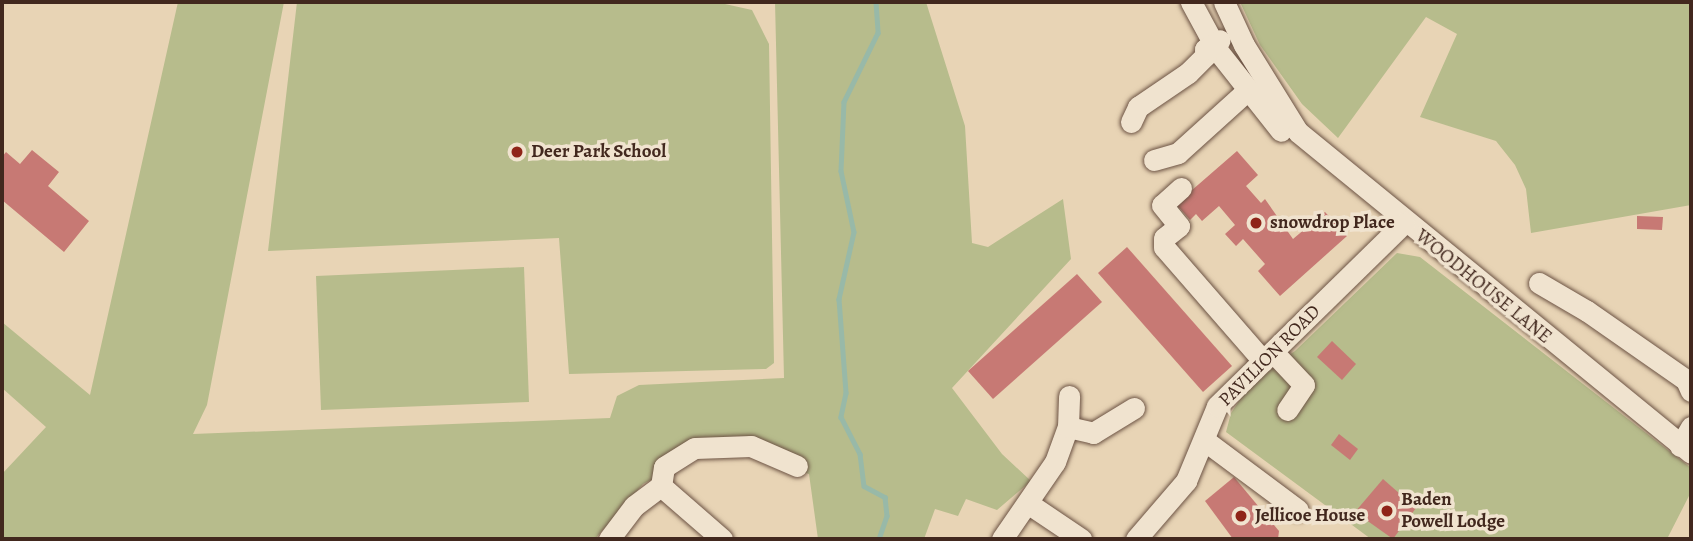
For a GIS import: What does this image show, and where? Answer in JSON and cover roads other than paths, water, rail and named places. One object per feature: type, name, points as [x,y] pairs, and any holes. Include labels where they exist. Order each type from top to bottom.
[{"type":"street","points":[[1191,2],[1243,93],[1281,131]]},
{"type":"street","name":"WOODHOUSE LANE","points":[[1224,2],[1252,58],[1298,132],[1404,223],[1686,450]]},
{"type":"street","points":[[1131,122],[1138,107],[1188,73],[1213,43],[1237,30]]},
{"type":"street","points":[[1231,70],[1252,58]]},
{"type":"street","points":[[1154,160],[1178,153],[1243,93]]},
{"type":"street","points":[[1181,188],[1162,205],[1179,226],[1164,239],[1164,247],[1268,356],[1304,385],[1287,410]]},
{"type":"street","name":"PAVILION ROAD","points":[[1136,539],[1186,481],[1217,406],[1404,223]]},
{"type":"street","points":[[1539,283],[1686,380],[1691,391]]},
{"type":"street","points":[[1002,539],[1029,504],[1055,462],[1068,426],[1069,396]]},
{"type":"street","points":[[1068,426],[1093,433],[1134,408]]},
{"type":"street","points":[[1686,450],[1691,427]]},
{"type":"street","points":[[1204,440],[1298,510]]},
{"type":"street","points":[[609,539],[634,506],[661,486],[664,467],[695,448],[751,446],[797,466]]},
{"type":"street","points":[[661,486],[722,539]]},
{"type":"street","points":[[1029,504],[1081,539]]},
{"type":"waterway","points":[[876,2],[878,33],[844,102],[841,171],[854,232],[839,299],[846,393],[841,417],[860,454],[864,486],[885,497],[887,516],[879,539]]},
{"type":"place","name":"Deer Park School","points":[[517,152]]},
{"type":"place","name":"snowdrop Place","points":[[1256,223]]},
{"type":"place","name":"Baden Powell Lodge","points":[[1387,511]]},
{"type":"place","name":"Jellicoe House","points":[[1241,516]]}]
